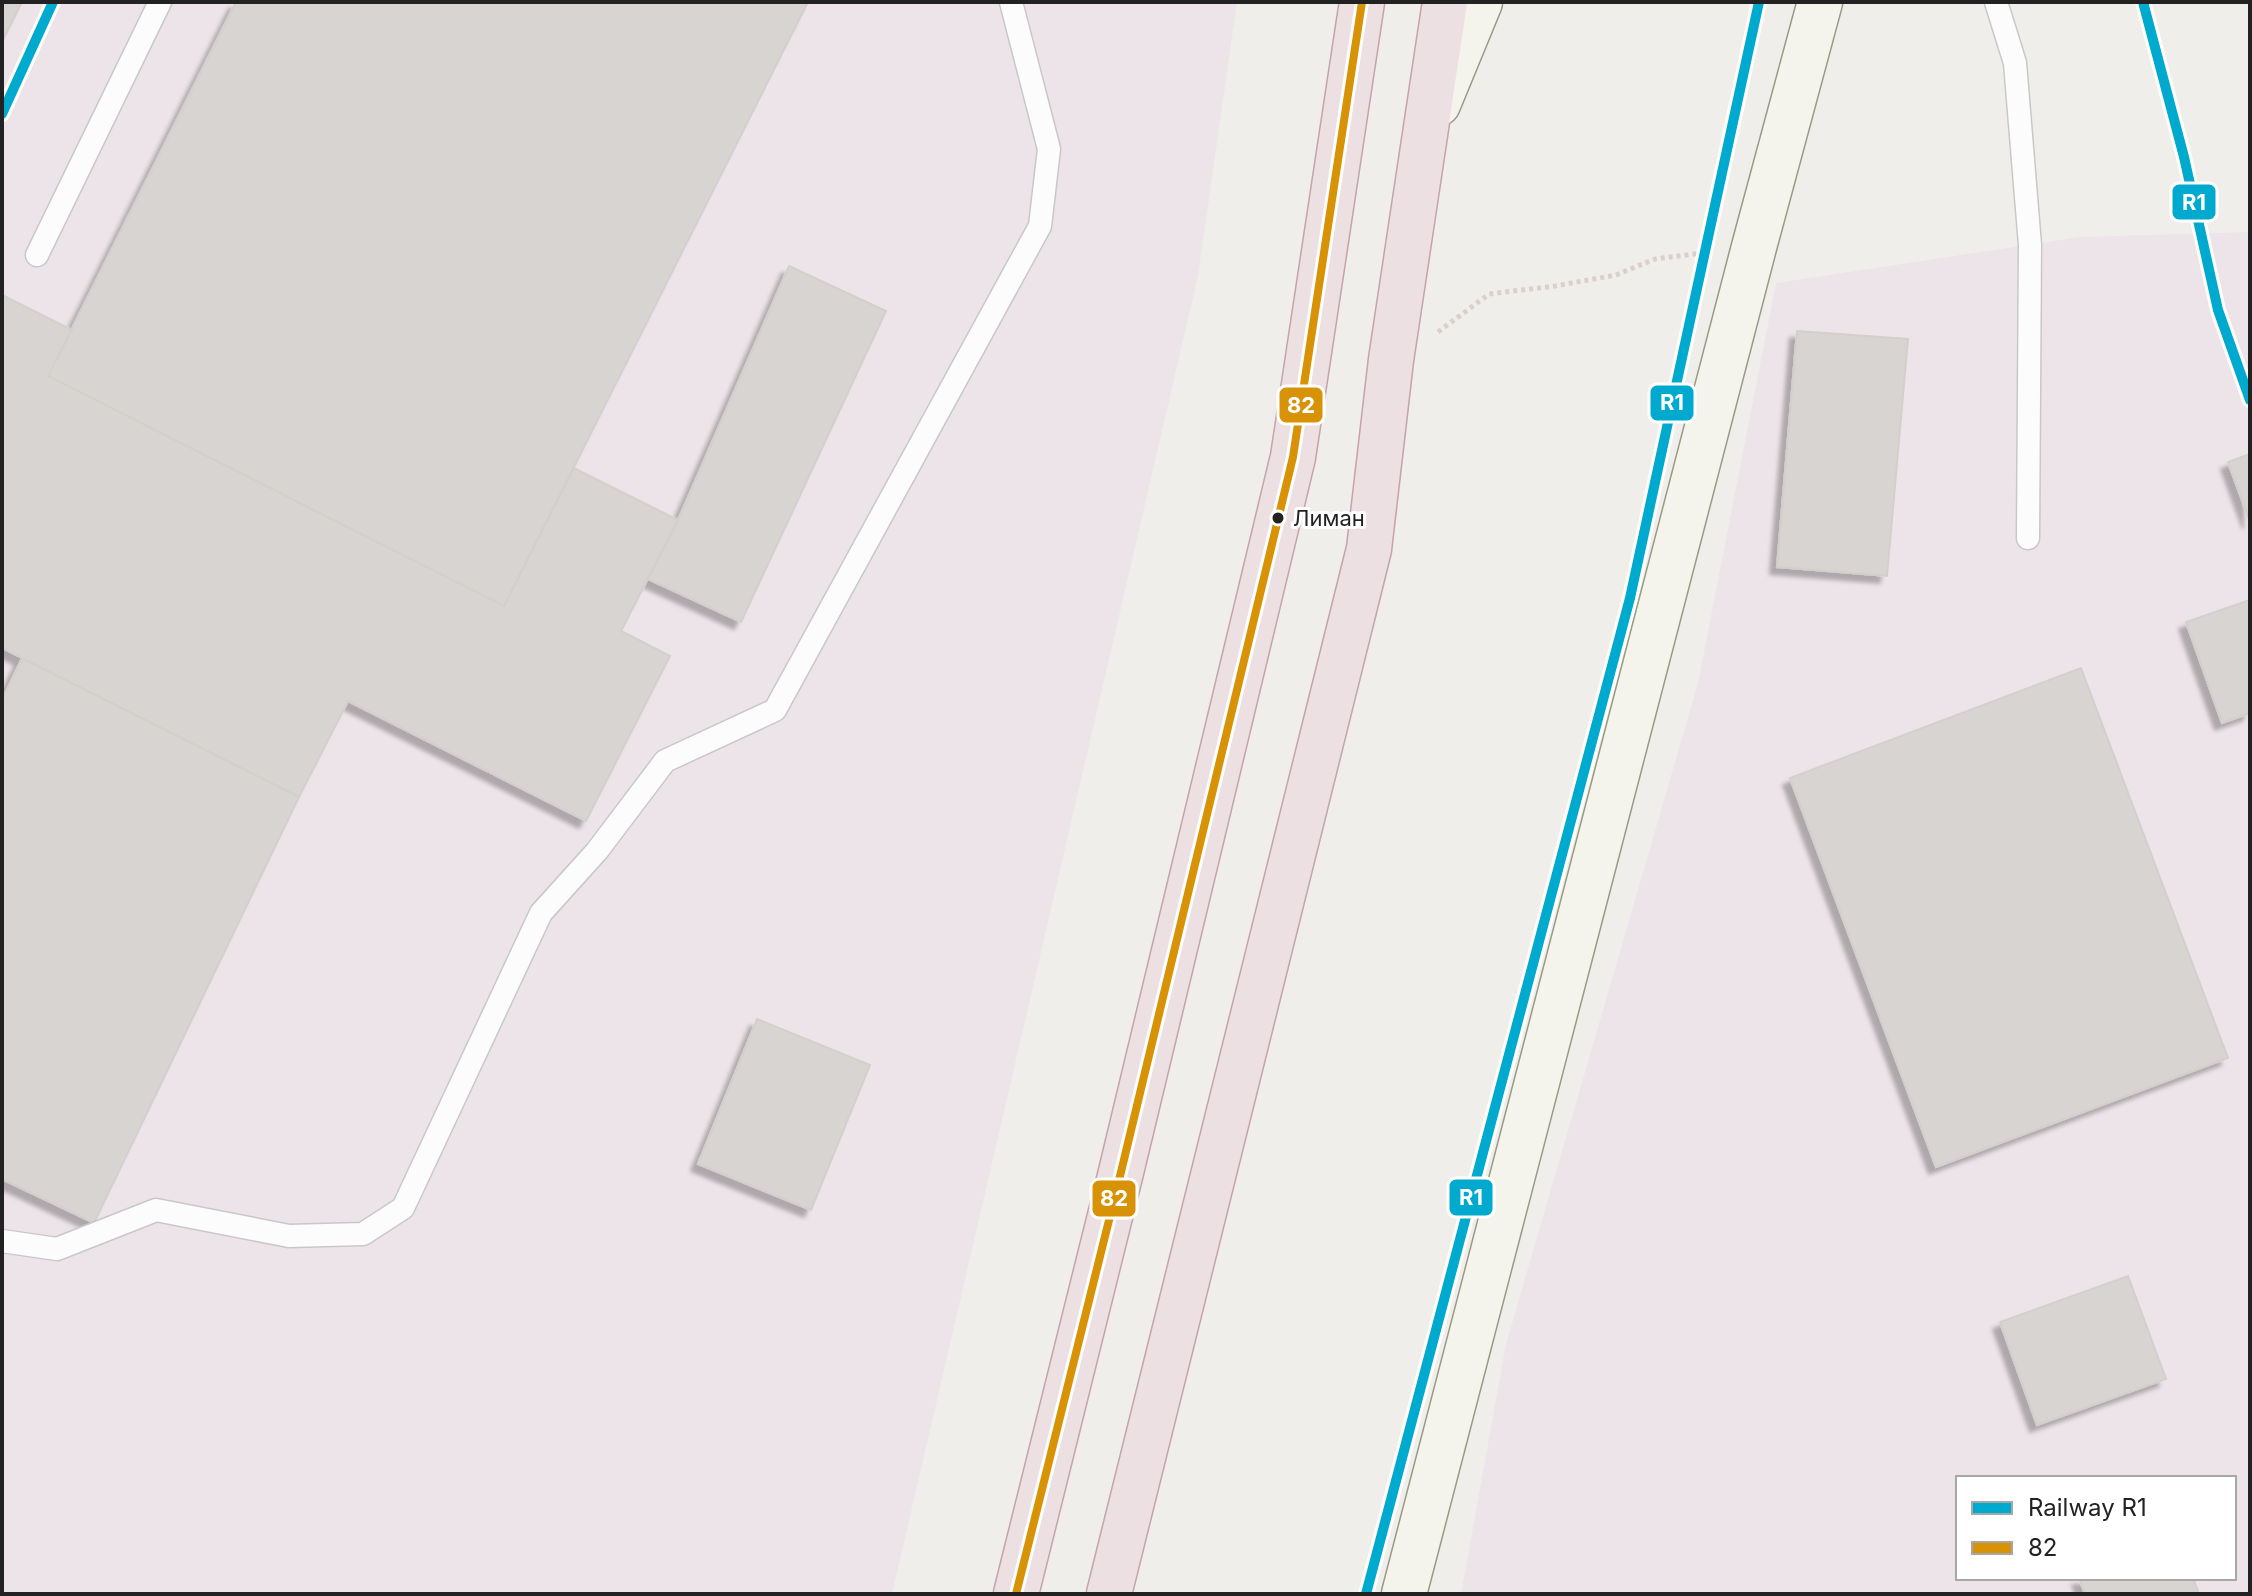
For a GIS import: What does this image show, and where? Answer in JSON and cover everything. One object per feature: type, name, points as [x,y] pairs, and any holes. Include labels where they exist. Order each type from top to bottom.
[{"type":"highway","points":[[1016,1594],[1118,1187],[1293,457],[1362,2]]},
{"type":"highway","points":[[1109,1594],[1369,549],[1391,360],[1445,2]]},
{"type":"street","points":[[1425,136],[1480,2]]},
{"type":"street","points":[[1404,1594],[1820,2]]},
{"type":"lane","points":[[37,255],[160,2]]},
{"type":"lane","points":[[2,1241],[57,1249],[156,1210],[289,1236],[363,1234],[403,1208],[541,913],[597,851],[665,761],[775,710],[1040,226],[1049,149],[1011,2]]},
{"type":"lane","points":[[1996,2],[2015,63],[2030,245],[2028,538]]},
{"type":"path","points":[[1434,335],[1489,294],[1616,275],[1655,259],[1754,247]]},
{"type":"shaded area","points":[[2,2],[1237,2],[1198,276],[892,1594],[2,1594]]},
{"type":"shaded area","points":[[2250,232],[2250,1594],[1461,1594],[1506,1344],[1698,683],[1776,283],[2080,237]]},
{"type":"building","points":[[2,2],[22,2],[2,42]]},
{"type":"building","points":[[236,2],[808,2],[504,606],[48,376]]},
{"type":"building","points":[[789,266],[886,311],[741,622],[648,579],[678,520]]},
{"type":"building","points":[[2,295],[72,330],[48,376],[504,606],[574,468],[678,520],[621,631],[670,656],[586,821],[348,701],[299,797],[2,648]]},
{"type":"building","points":[[1797,331],[1908,339],[1887,576],[1777,567]]},
{"type":"building","points":[[2250,454],[2250,522],[2228,462]]},
{"type":"building","points":[[2250,600],[2250,713],[2222,723],[2186,622]]},
{"type":"building","points":[[22,658],[299,797],[94,1223],[2,1179],[2,700]]},
{"type":"building","points":[[2081,668],[2228,1058],[1936,1167],[1790,778]]},
{"type":"building","points":[[757,1019],[870,1065],[811,1210],[698,1164]]},
{"type":"building","points":[[2128,1276],[2166,1379],[2037,1425],[2000,1322]]},
{"type":"building","points":[[2080,1580],[2194,1580],[2199,1594],[2085,1594]]},
{"type":"rail line","name":"R1","points":[[2,114],[53,2]]},
{"type":"rail line","name":"R1","points":[[1366,1594],[1630,598],[1759,2]]},
{"type":"rail line","name":"R1","points":[[2143,2],[2184,157],[2218,310],[2250,400]]},
{"type":"transit line","name":"82","points":[[1016,1594],[1293,457],[1362,2]]},
{"type":"place","name":"Лиман","points":[[1278,518]]}]
